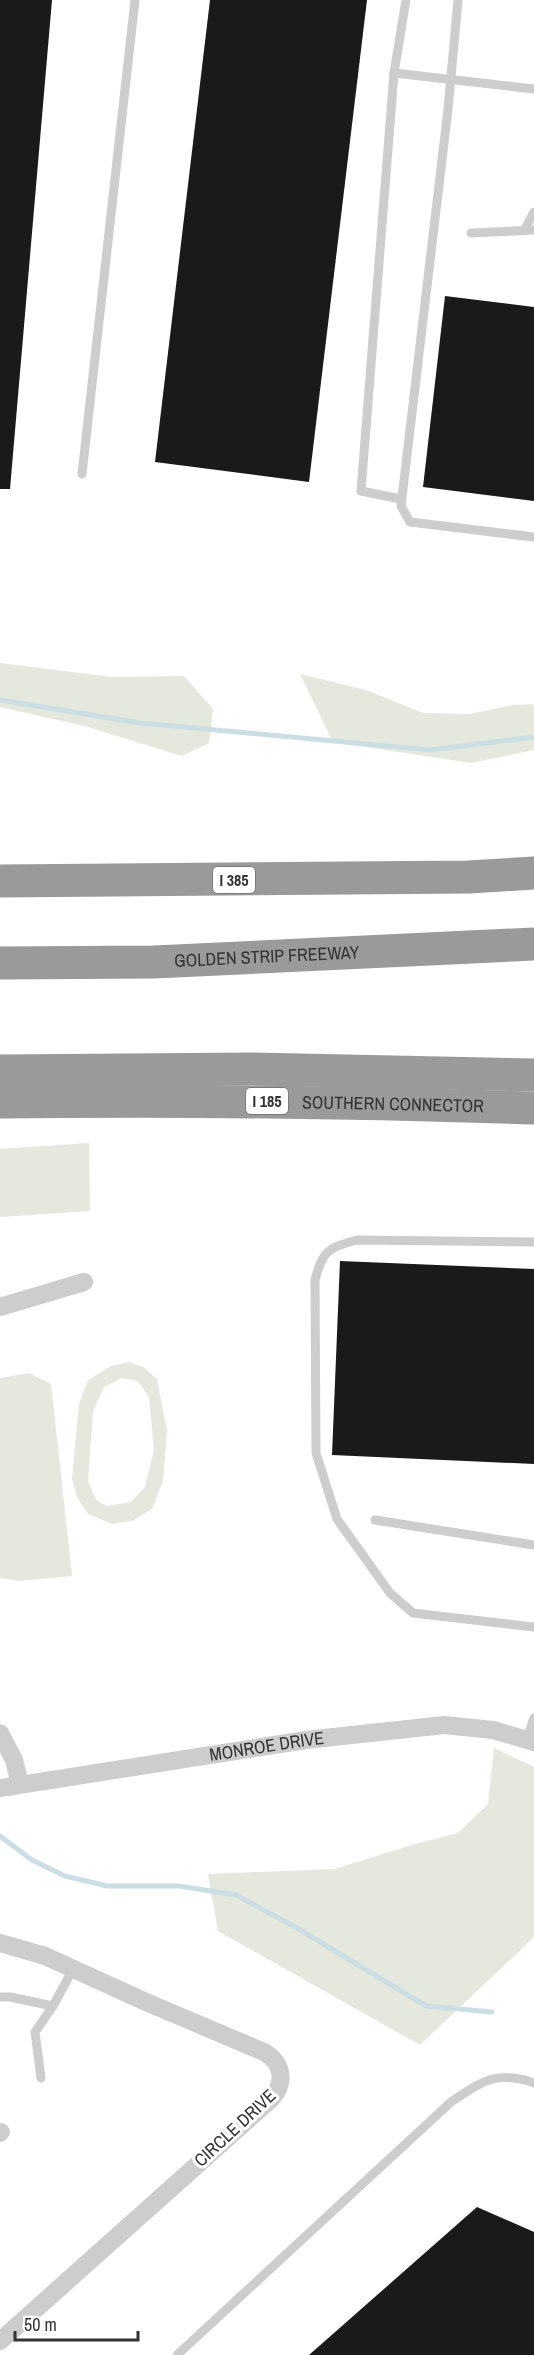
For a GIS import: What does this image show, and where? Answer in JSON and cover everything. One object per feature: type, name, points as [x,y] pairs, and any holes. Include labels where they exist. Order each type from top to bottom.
[{"type":"highway","points":[[469,878],[534,861]]},
{"type":"highway","name":"I 385","points":[[0,881],[469,878],[534,873]]},
{"type":"highway","name":"GOLDEN STRIP FREEWAY","points":[[0,963],[154,962],[534,944]]},
{"type":"highway","points":[[358,953],[534,966]]},
{"type":"highway","name":"SOUTHERN CONNECTOR","points":[[0,1071],[251,1069],[534,1075]]},
{"type":"highway","name":"SOUTHERN CONNECTOR","points":[[0,1102],[325,1101],[534,1108]]},
{"type":"street","points":[[0,1307],[84,1282]]},
{"type":"street","name":"MONROE DRIVE","points":[[0,1788],[381,1730],[444,1725],[467,1726],[493,1730],[531,1741]]},
{"type":"street","points":[[0,1733],[14,1760],[20,1784]]},
{"type":"street","name":"CIRCLE DRIVE","points":[[0,1943],[45,1956],[264,2052],[277,2063],[281,2077],[280,2085],[271,2099],[0,2341]]},
{"type":"lane","points":[[82,474],[135,0]]},
{"type":"lane","points":[[401,499],[361,491],[394,73],[406,0]]},
{"type":"lane","points":[[458,0],[401,506],[410,522],[534,537]]},
{"type":"lane","points":[[394,73],[534,89]]},
{"type":"lane","points":[[471,233],[530,230],[534,212]]},
{"type":"lane","points":[[534,1242],[357,1240],[331,1247],[320,1260],[315,1280],[316,1453],[337,1519],[390,1593],[413,1613],[534,1627]]},
{"type":"lane","points":[[375,1520],[534,1545]]},
{"type":"lane","points":[[531,1741],[534,1718]]},
{"type":"lane","points":[[41,2078],[35,2032],[53,2006],[73,1969]]},
{"type":"lane","points":[[0,1997],[53,2006]]},
{"type":"lane","points":[[177,2355],[451,2102],[483,2081],[513,2076],[534,2083]]},
{"type":"shaded area","points":[[0,663],[112,677],[184,676],[213,709],[209,743],[182,756],[88,727],[0,707]]},
{"type":"shaded area","points":[[300,674],[366,690],[423,713],[470,714],[512,705],[534,704],[534,750],[471,763],[333,742]]},
{"type":"shaded area","points":[[89,1143],[90,1211],[0,1217],[0,1149]]},
{"type":"shaded area","points":[[129,1362],[143,1367],[157,1379],[167,1431],[163,1481],[152,1509],[132,1521],[112,1524],[88,1514],[77,1497],[72,1479],[79,1404],[88,1380],[111,1366]],"holes":[[[122,1378],[138,1381],[149,1397],[154,1450],[145,1487],[131,1502],[107,1506],[96,1500],[88,1481],[93,1411],[104,1387]]]},
{"type":"shaded area","points":[[29,1373],[51,1384],[72,1576],[20,1581],[0,1578],[0,1378]]},
{"type":"shaded area","points":[[494,1748],[534,1767],[534,1937],[420,2045],[218,1931],[208,1874],[335,1869],[458,1833],[488,1804]]},
{"type":"building","points":[[0,0],[52,0],[10,489],[0,489]]},
{"type":"building","points":[[210,0],[367,0],[309,482],[155,462]]},
{"type":"building","points":[[445,296],[534,307],[534,501],[423,487]]},
{"type":"building","points":[[340,1261],[534,1269],[534,1464],[332,1455]]},
{"type":"building","points":[[477,2207],[534,2232],[534,2355],[309,2355]]},
{"type":"waterway","points":[[0,700],[140,723],[430,750],[534,737]]},
{"type":"waterway","points":[[0,1836],[32,1860],[65,1876],[107,1886],[179,1886],[236,1895],[297,1928],[426,2006],[492,2012]]}]
